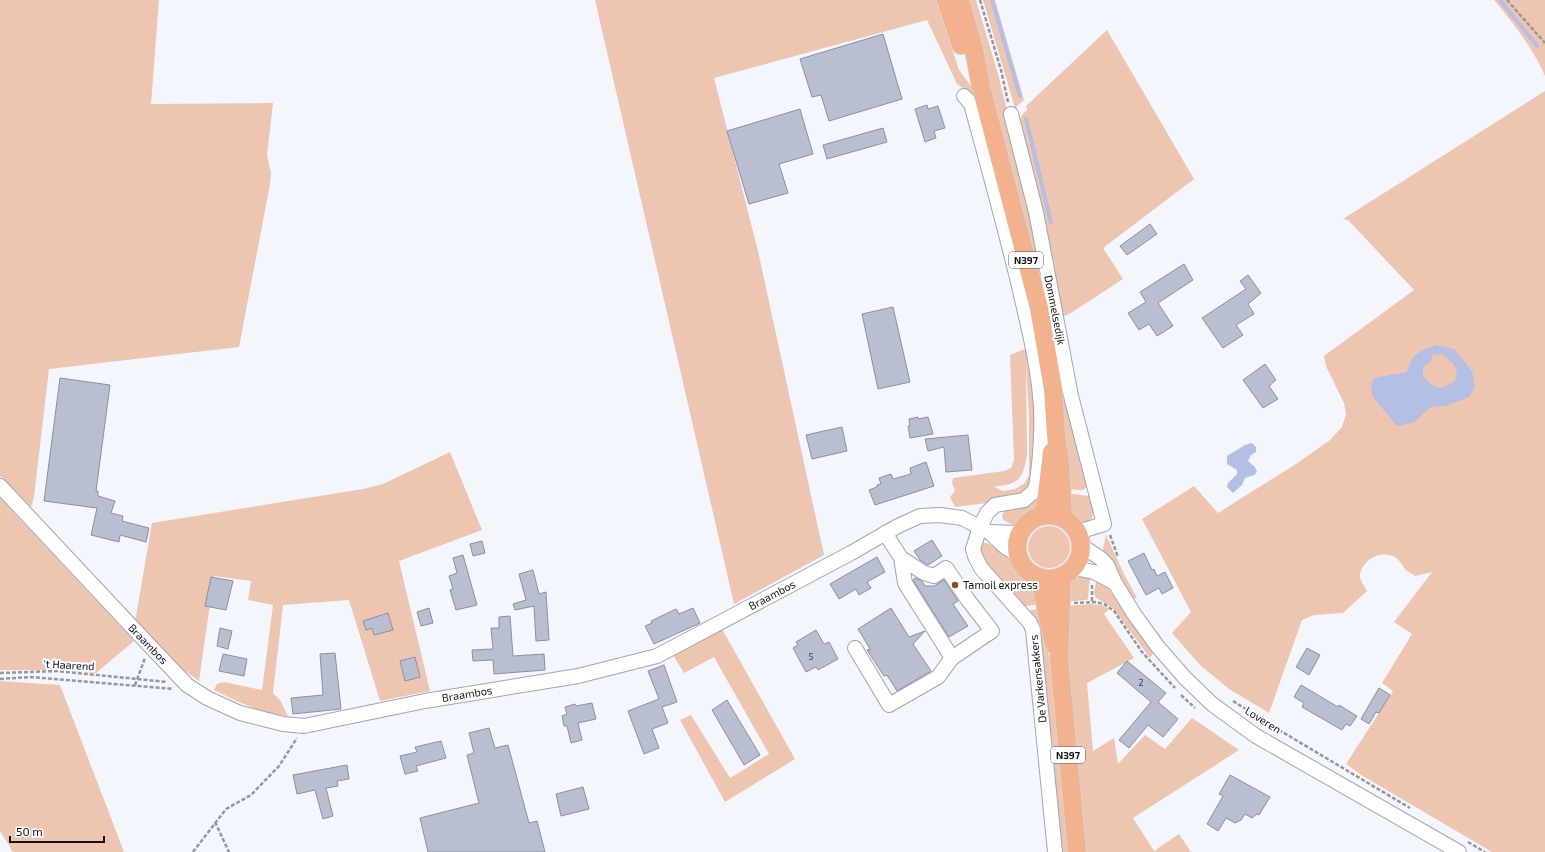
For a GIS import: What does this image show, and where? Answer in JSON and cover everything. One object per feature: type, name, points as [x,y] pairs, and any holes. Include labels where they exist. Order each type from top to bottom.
[{"type":"main road","name":"Dommelsedijk","points":[[946,0],[963,52],[981,87]]},
{"type":"main road","name":"Dommelsedijk","points":[[960,0],[974,49],[981,87],[1039,308],[1053,389],[1056,435],[1060,463],[1063,518]]},
{"type":"main road","name":"Dommelsedijk","points":[[1042,516],[1046,502],[1050,461],[1056,435]]},
{"type":"main road","points":[[1068,572],[1055,579],[1040,578],[1026,569],[1018,554],[1017,544],[1021,533],[1026,525],[1034,519],[1042,516],[1053,515],[1069,521],[1080,539]]},
{"type":"main road","name":"N397","points":[[1077,852],[1059,657],[1068,572],[1081,554],[1080,539]]},
{"type":"main road","name":"N397","points":[[1040,578],[1045,598],[1050,632],[1059,657]]},
{"type":"street","points":[[964,96],[971,104],[1000,210],[1036,364],[1041,408],[1041,433],[1036,487],[1024,500],[995,505],[987,513],[984,530]]},
{"type":"street","name":"Dommelsedijk","points":[[1011,114],[1036,212],[1071,396],[1104,524]]},
{"type":"street","name":"Braambos","points":[[0,486],[188,685],[207,698],[240,713],[283,724],[304,726],[425,701],[578,676],[657,656],[914,518],[934,515],[955,516],[984,530],[1005,548],[1018,554]]},
{"type":"street","points":[[1080,539],[1104,524]]},
{"type":"street","name":"Braambos","points":[[984,530],[1021,533]]},
{"type":"street","name":"De Varkensakkers","points":[[984,530],[974,546],[975,556],[981,568],[1030,623],[1033,630],[1055,852]]},
{"type":"street","points":[[885,533],[901,558],[905,583],[952,658]]},
{"type":"street","name":"Loveren","points":[[1080,539],[1107,566],[1115,583],[1134,614],[1158,647],[1185,678],[1212,704],[1256,736],[1462,846]]},
{"type":"street","points":[[855,648],[889,705],[938,677],[952,658],[992,631],[946,568],[934,576],[924,573],[901,558]]},
{"type":"street","points":[[1068,572],[1094,572],[1115,583]]},
{"type":"path","points":[[980,0],[1001,70],[1011,114]]},
{"type":"path","points":[[1507,0],[1545,43]]},
{"type":"path","points":[[1104,524],[1118,559]]},
{"type":"path","points":[[135,685],[150,646]]},
{"type":"path","name":"'t Haarend","points":[[0,673],[57,671],[188,685]]},
{"type":"path","name":"'t Haarend","points":[[0,679],[30,677],[174,689]]},
{"type":"path","name":"Loveren","points":[[1232,700],[1274,727],[1416,811]]},
{"type":"path","points":[[193,852],[226,809],[251,796],[279,766],[304,726]]},
{"type":"path","points":[[216,822],[229,852]]},
{"type":"path","points":[[1462,846],[1485,852]]},
{"type":"shaded area","points":[[0,0],[159,0],[151,104],[273,103],[267,155],[271,173],[270,184],[239,347],[49,369],[34,497],[31,507],[0,476]]},
{"type":"shaded area","points":[[595,0],[936,0],[959,70],[971,86],[982,119],[1042,408],[970,93],[957,84],[927,20],[714,78],[758,251],[824,555],[734,604]]},
{"type":"shaded area","points":[[965,0],[976,0],[998,74],[1032,213],[1088,486],[1083,490],[1065,489]]},
{"type":"shaded area","points":[[983,0],[995,0],[1024,100],[1015,108]]},
{"type":"shaded area","points":[[1494,0],[1545,0],[1545,76],[1529,46]]},
{"type":"shaded area","points":[[1107,30],[1194,179],[1103,248],[1123,279],[1071,313],[1060,318],[1019,122],[1022,115],[1027,110],[1026,106]]},
{"type":"shaded area","points":[[1545,91],[1545,852],[1492,852],[1361,775],[1346,764],[1393,691],[1382,683],[1412,634],[1394,622],[1432,572],[1415,576],[1407,571],[1398,559],[1389,555],[1379,555],[1366,563],[1361,571],[1360,578],[1367,591],[1343,613],[1314,615],[1302,620],[1269,713],[1229,689],[1200,665],[1172,633],[1191,612],[1142,519],[1194,486],[1218,513],[1296,464],[1330,440],[1342,427],[1346,414],[1344,403],[1326,366],[1324,356],[1414,290],[1348,220],[1343,219]]},
{"type":"shaded area","points":[[1023,322],[1035,390],[1034,481],[1020,499],[955,507],[950,497],[955,491],[952,483],[953,478],[1004,471],[1011,468],[1014,460],[1010,355],[1025,349]],"holes":[[[1026,364],[1029,419],[1029,475],[1025,483],[1015,489],[1003,491],[994,487],[1008,485],[1018,479],[1023,472],[1027,455]]]},
{"type":"shaded area","points":[[450,452],[482,530],[399,561],[430,691],[380,701],[349,600],[283,605],[273,693],[280,700],[288,716],[259,710],[214,690],[217,684],[224,682],[262,690],[273,605],[248,600],[251,581],[214,576],[199,681],[179,667],[135,622],[152,523],[363,489],[383,484]]},
{"type":"shaded area","points":[[1043,491],[1036,510],[1013,525],[1003,520],[1002,515],[1006,509]]},
{"type":"shaded area","points":[[1066,493],[1089,496],[1094,511],[1091,520],[1085,523],[1080,523],[1076,520],[1070,510]]},
{"type":"shaded area","points":[[0,498],[134,641],[96,673],[58,670],[0,670]]},
{"type":"shaded area","points":[[1049,526],[1064,532],[1070,547],[1064,562],[1049,568],[1034,562],[1028,547],[1034,532]]},
{"type":"shaded area","points":[[1106,535],[1137,598],[1133,599],[1118,572],[1102,554]]},
{"type":"shaded area","points":[[981,543],[987,543],[1010,557],[1022,575],[1034,585],[1041,604],[1020,607],[979,560],[977,550]]},
{"type":"shaded area","points":[[1090,576],[1088,599],[1063,602],[1069,584],[1079,577]]},
{"type":"shaded area","points":[[1097,578],[1108,588],[1153,653],[1150,658],[1113,608],[1095,597],[1094,592]]},
{"type":"shaded area","points":[[1091,604],[1101,605],[1109,609],[1104,614],[1134,658],[1087,683],[1093,751],[1114,738],[1118,764],[1145,735],[1165,749],[1192,718],[1239,750],[1133,818],[1154,851],[1179,834],[1191,852],[1084,852],[1064,606]]},
{"type":"shaded area","points":[[1042,608],[1055,699],[1070,852],[1057,852],[1027,611]]},
{"type":"shaded area","points":[[722,629],[795,759],[725,802],[680,720],[691,715],[730,778],[769,754],[714,657],[684,673],[673,655]]},
{"type":"shaded area","points":[[0,681],[60,685],[124,852],[13,852],[0,831]]},
{"type":"water","points":[[1436,345],[1454,349],[1472,371],[1475,387],[1469,397],[1445,406],[1431,407],[1413,423],[1397,426],[1372,396],[1371,385],[1374,378],[1407,372],[1411,361],[1417,354]],"holes":[[[1442,354],[1452,362],[1456,369],[1457,377],[1455,381],[1450,384],[1438,387],[1431,384],[1423,376],[1423,367],[1430,362],[1433,355]]]},
{"type":"water","points":[[1252,443],[1256,447],[1256,452],[1251,455],[1248,461],[1255,467],[1257,472],[1254,475],[1245,478],[1242,485],[1233,493],[1227,487],[1228,483],[1237,474],[1237,470],[1227,464],[1227,456],[1245,445]]},
{"type":"building","points":[[883,34],[902,99],[829,121],[821,95],[812,97],[800,59]]},
{"type":"building","points":[[927,105],[928,109],[938,106],[945,128],[934,131],[936,138],[925,142],[915,109]]},
{"type":"building","points":[[800,109],[813,154],[779,164],[788,193],[749,204],[727,131]]},
{"type":"building","points":[[883,128],[887,142],[827,159],[823,145]]},
{"type":"building","points":[[1150,224],[1157,234],[1127,255],[1120,246]]},
{"type":"building","points":[[1184,264],[1193,280],[1158,303],[1173,326],[1157,336],[1149,324],[1139,330],[1128,313],[1146,302],[1140,292]]},
{"type":"building","points":[[1248,275],[1261,293],[1248,304],[1254,314],[1236,325],[1243,335],[1223,348],[1202,318],[1246,289],[1240,281]]},
{"type":"building","points":[[893,307],[910,382],[878,389],[862,314]]},
{"type":"building","points":[[1265,364],[1276,380],[1269,386],[1278,399],[1263,408],[1243,380]]},
{"type":"building","points":[[60,378],[110,385],[96,491],[98,491],[98,496],[115,501],[111,513],[123,516],[122,521],[149,528],[146,542],[120,535],[119,542],[91,535],[97,508],[44,501]]},
{"type":"building","points":[[918,417],[918,419],[928,417],[933,434],[910,438],[908,426],[910,426],[909,419]]},
{"type":"building","points":[[842,427],[847,451],[812,459],[806,435]]},
{"type":"building","points":[[968,435],[972,470],[946,472],[944,447],[928,451],[925,439]]},
{"type":"building","points":[[926,462],[934,486],[875,505],[869,490],[881,484],[879,478],[891,474],[893,479],[911,474],[910,468]]},
{"type":"building","points":[[932,540],[942,556],[928,565],[920,560],[914,551]]},
{"type":"building","points":[[482,541],[485,553],[473,556],[470,544]]},
{"type":"building","points":[[1144,553],[1152,570],[1154,569],[1157,576],[1165,572],[1173,588],[1162,594],[1159,588],[1146,595],[1128,561]]},
{"type":"building","points":[[463,555],[477,605],[456,610],[450,590],[453,589],[449,576],[457,573],[453,558]]},
{"type":"building","points":[[877,557],[885,572],[867,582],[871,588],[859,595],[856,589],[839,599],[830,584]]},
{"type":"building","points":[[533,570],[539,594],[546,592],[549,640],[536,641],[534,606],[515,610],[513,604],[526,600],[519,574]]},
{"type":"building","points":[[211,577],[233,581],[226,610],[205,606]]},
{"type":"building","points":[[915,578],[922,581],[925,586],[934,586],[944,580],[958,601],[953,604],[968,626],[949,637],[913,580]]},
{"type":"building","points":[[429,608],[433,623],[421,626],[417,612]]},
{"type":"building","points":[[693,608],[700,623],[654,644],[645,626],[652,623],[651,621],[676,609],[679,614]]},
{"type":"building","points":[[891,608],[909,637],[925,631],[913,644],[931,671],[897,691],[887,675],[884,676],[867,650],[870,649],[858,629]]},
{"type":"building","points":[[388,613],[393,630],[374,635],[372,628],[366,630],[363,621]]},
{"type":"building","points":[[510,616],[513,656],[544,654],[545,670],[494,674],[493,660],[473,661],[472,650],[493,649],[491,628],[499,628],[499,617]]},
{"type":"building","points":[[220,628],[232,631],[228,649],[217,646]]},
{"type":"building","points":[[816,630],[824,644],[829,642],[838,659],[818,670],[816,667],[806,672],[793,648],[798,645],[796,642]]},
{"type":"building","points":[[1307,648],[1320,655],[1309,675],[1296,667]]},
{"type":"building","points":[[335,653],[341,709],[293,714],[291,698],[323,695],[320,654]]},
{"type":"building","points":[[223,654],[247,659],[244,676],[219,671]]},
{"type":"building","points":[[415,657],[420,677],[405,681],[400,661]]},
{"type":"building","points":[[1127,661],[1166,693],[1158,702],[1178,719],[1163,737],[1148,725],[1129,748],[1119,740],[1151,702],[1117,673]]},
{"type":"building","points":[[664,665],[677,702],[662,707],[668,723],[652,729],[659,748],[644,754],[628,711],[659,699],[648,671]]},
{"type":"building","points":[[1301,685],[1338,707],[1339,705],[1357,716],[1350,726],[1346,724],[1342,730],[1302,707],[1304,703],[1294,697]]},
{"type":"building","points":[[1379,688],[1390,695],[1379,713],[1376,712],[1369,724],[1361,719]]},
{"type":"building","points":[[727,700],[760,755],[744,765],[712,710]]},
{"type":"building","points":[[592,703],[596,719],[578,723],[582,740],[571,743],[567,726],[564,726],[562,716],[567,714],[565,707],[575,704],[576,706]]},
{"type":"building","points":[[489,728],[495,748],[508,745],[529,823],[537,821],[545,852],[428,852],[420,818],[479,803],[467,755],[474,753],[469,733]]},
{"type":"building","points":[[441,741],[446,758],[416,766],[418,771],[405,774],[400,756],[417,752],[415,747]]},
{"type":"building","points":[[347,765],[349,779],[337,781],[338,786],[326,788],[333,816],[323,819],[315,790],[297,794],[293,775]]},
{"type":"building","points":[[1230,775],[1270,797],[1259,815],[1257,814],[1252,818],[1245,814],[1241,820],[1235,823],[1226,818],[1218,831],[1207,824],[1223,796],[1219,794]]},
{"type":"building","points":[[583,787],[589,809],[561,816],[556,794]]},
{"type":"waterway","points":[[992,0],[1020,96]]},
{"type":"waterway","points":[[1500,0],[1537,46]]},
{"type":"waterway","points":[[1026,119],[1051,223]]},
{"type":"place","name":"Tamoil express","points":[[955,585]]}]
